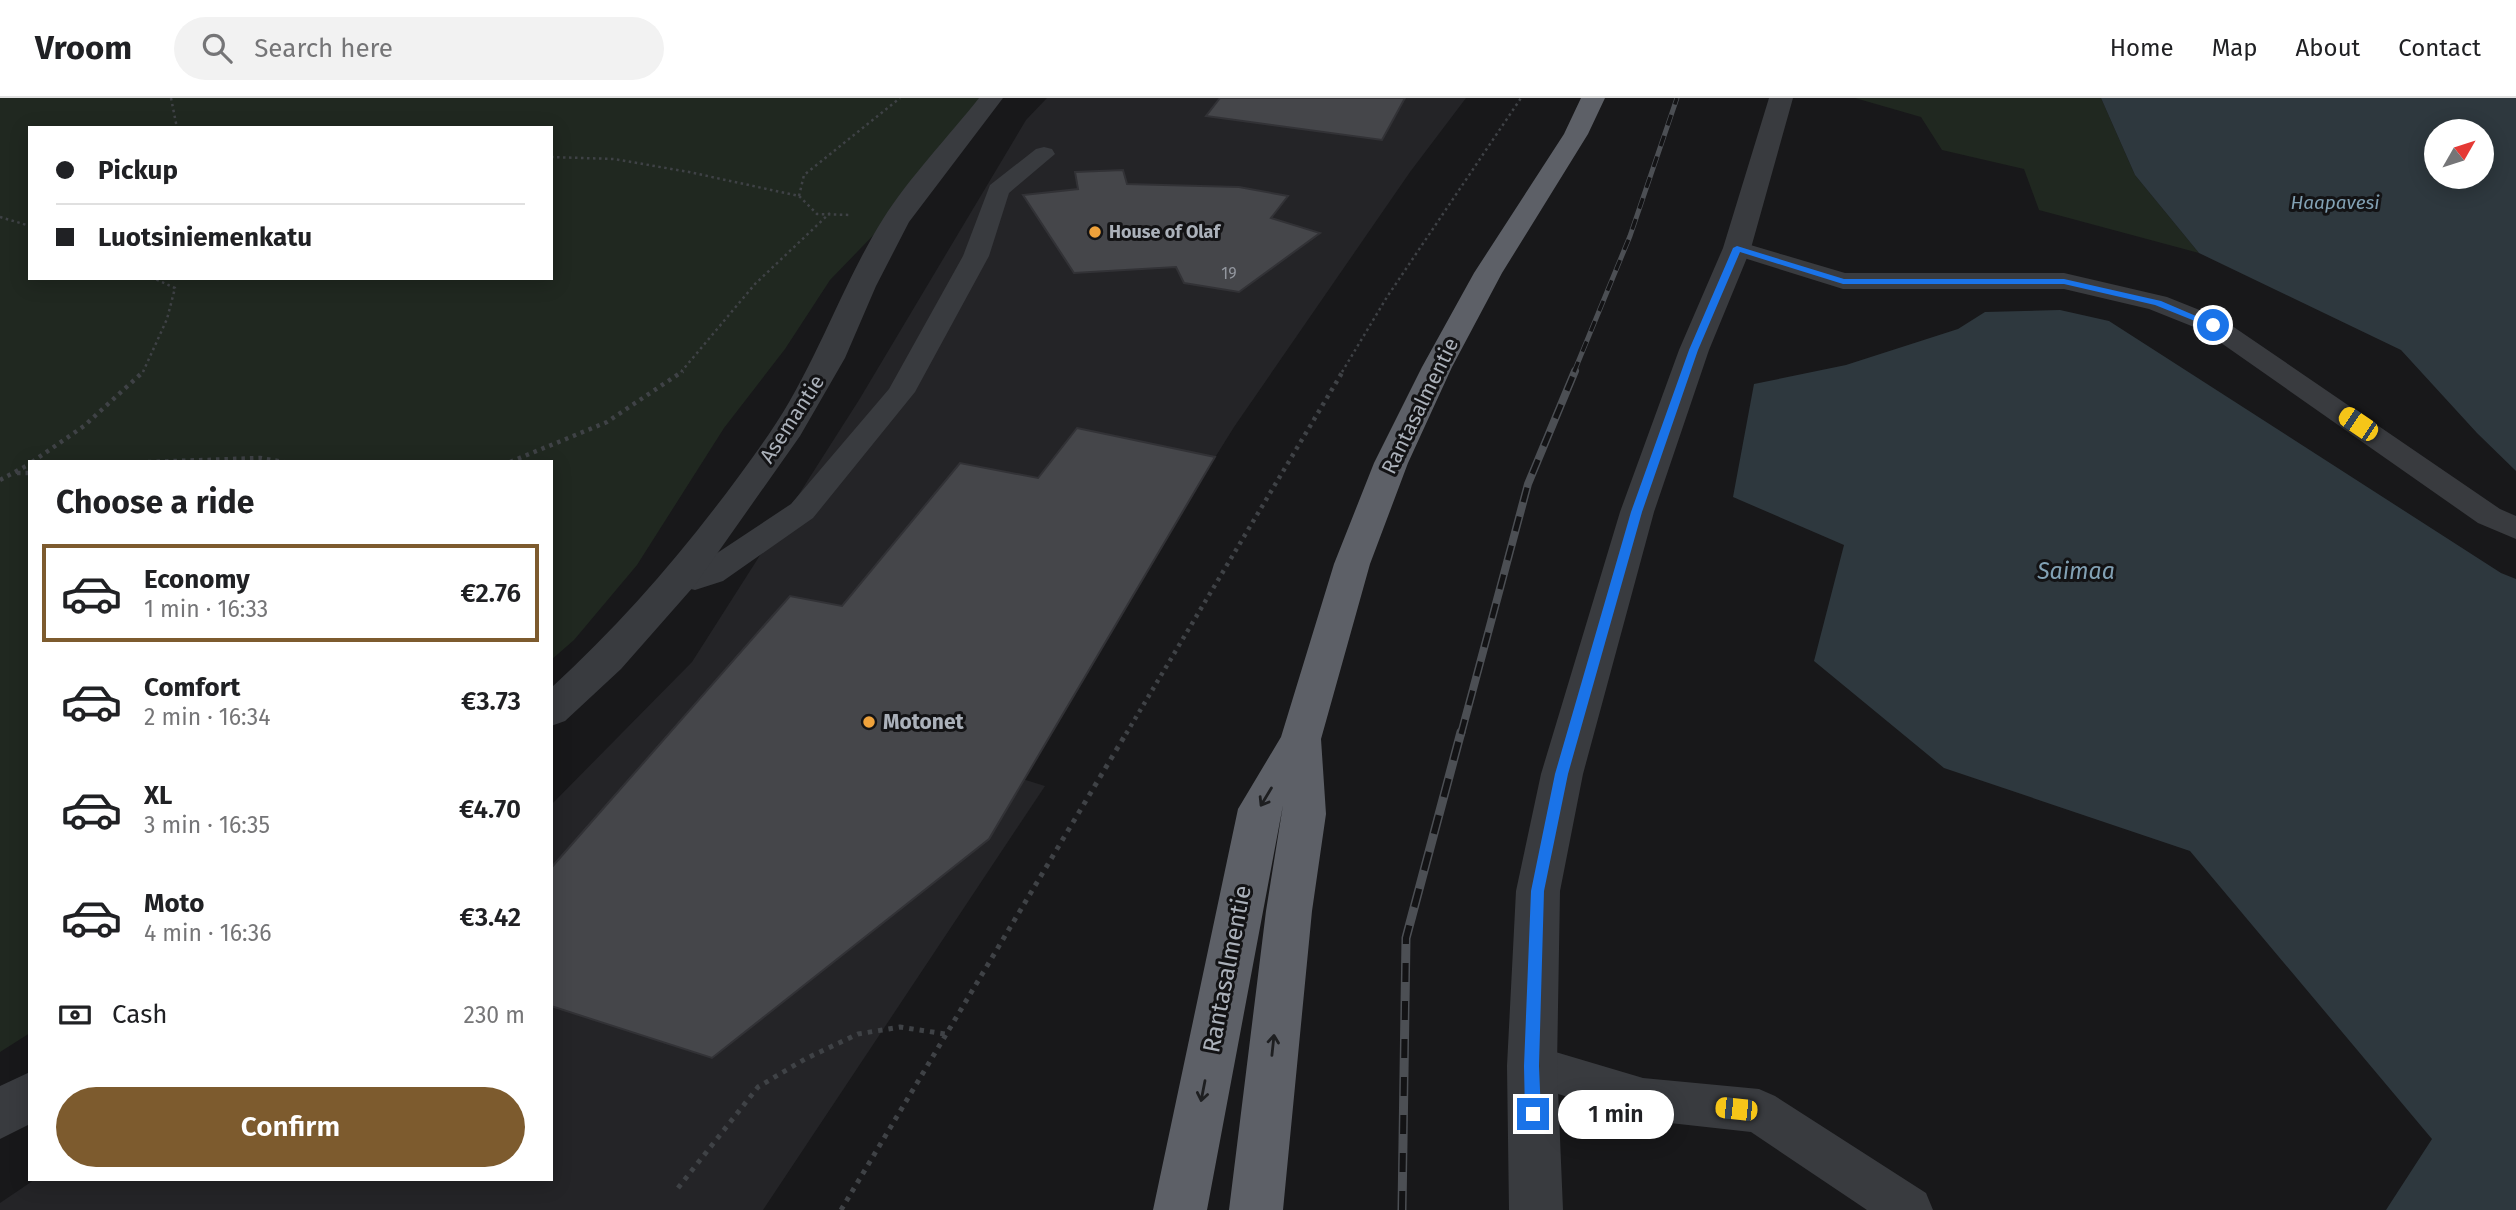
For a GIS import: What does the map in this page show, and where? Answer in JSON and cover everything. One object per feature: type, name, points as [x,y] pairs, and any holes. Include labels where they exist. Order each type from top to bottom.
[{"type":"highway","name":"Rantasalmentie","points":[[1180,1210],[1259,809],[1301,739],[1352,564],[1391,463],[1437,367],[1488,273],[1576,134],[1593,98]]},
{"type":"highway","name":"Rantasalmentie","points":[[1256,1210],[1289,911],[1305,814],[1301,739]]},
{"type":"street","name":"Asemantie","points":[[553,709],[607,659],[681,576],[784,436],[830,358],[862,286],[896,220],[991,98]]},
{"type":"street","points":[[1536,1210],[1532,1066],[1538,891],[1562,774],[1637,512],[1694,350],[1737,248],[1781,98]]},
{"type":"street","points":[[0,1115],[28,1096]]},
{"type":"lane","points":[[681,576],[695,579],[711,573],[802,511],[901,392],[976,256],[998,190],[1044,153]]},
{"type":"lane","points":[[1737,248],[1843,281],[2064,281],[2158,303],[2213,325],[2489,516],[2516,529]]},
{"type":"lane","points":[[1532,1066],[1643,1099],[1759,1111],[1909,1210]]},
{"type":"path","points":[[171,98],[177,126]]},
{"type":"path","points":[[799,196],[804,175],[900,98]]},
{"type":"path","points":[[841,1210],[1387,297],[1521,98]]},
{"type":"path","points":[[553,157],[614,159],[799,196],[817,214],[896,220]]},
{"type":"path","points":[[515,460],[607,422],[680,374],[755,284],[830,213]]},
{"type":"path","points":[[0,217],[28,225]]},
{"type":"path","points":[[35,460],[84,426],[145,370],[167,319],[175,288],[157,280]]},
{"type":"path","points":[[204,460],[272,460]]},
{"type":"path","points":[[0,480],[28,465]]},
{"type":"path","points":[[17,473],[28,473]]},
{"type":"path","points":[[678,1188],[758,1087],[805,1059],[858,1034],[900,1027],[945,1034]]},
{"type":"shaded area","points":[[0,98],[981,98],[888,220],[830,280],[785,349],[724,428],[637,565],[574,640],[553,658],[553,460],[28,460],[28,1034],[0,1052]]},
{"type":"shaded area","points":[[1047,98],[1466,98],[1410,172],[1234,427],[1016,777],[1045,786],[763,1210],[0,1210],[0,1203],[33,1181],[553,1181],[553,803],[692,662],[859,400],[1026,120]]},
{"type":"shaded area","points":[[1855,98],[2101,98],[2135,175],[2199,253],[2039,210],[2024,169],[1942,150],[1921,117]]},
{"type":"water","name":"Haapavesi","points":[[2101,98],[2516,98],[2516,471],[2401,350],[2199,253],[2135,175]]},
{"type":"water","name":"Saimaa","points":[[2060,310],[2109,321],[2501,573],[2516,579],[2516,1210],[2386,1210],[2432,1139],[2190,851],[1944,768],[1814,661],[1844,545],[1733,497],[1754,384],[1846,365],[1958,329],[1985,312]]},
{"type":"building","points":[[1220,98],[1405,98],[1382,140],[1206,116]]},
{"type":"building","points":[[1123,170],[1127,184],[1239,187],[1288,196],[1271,218],[1320,233],[1239,292],[1184,283],[1176,267],[1074,273],[1023,195],[1078,189],[1075,172]]},
{"type":"building","name":"Motonet","points":[[1077,428],[1215,457],[989,839],[712,1058],[553,1007],[553,866],[790,596],[842,606],[960,463],[1038,478]]},
{"type":"railway","points":[[1574,372],[1630,236],[1677,98]]},
{"type":"railway","points":[[1461,734],[1528,484],[1575,371]]},
{"type":"railway","points":[[1402,1210],[1406,938],[1461,732]]},
{"type":"place","name":"House of Olaf","points":[[1095,232]]},
{"type":"place","name":"Motonet","points":[[869,722]]},
{"type":"route","points":[[1533,1114],[1538,891],[1562,774],[1637,512],[1694,350],[1737,248],[1843,281],[2064,281],[2158,303],[2213,325]]}]
